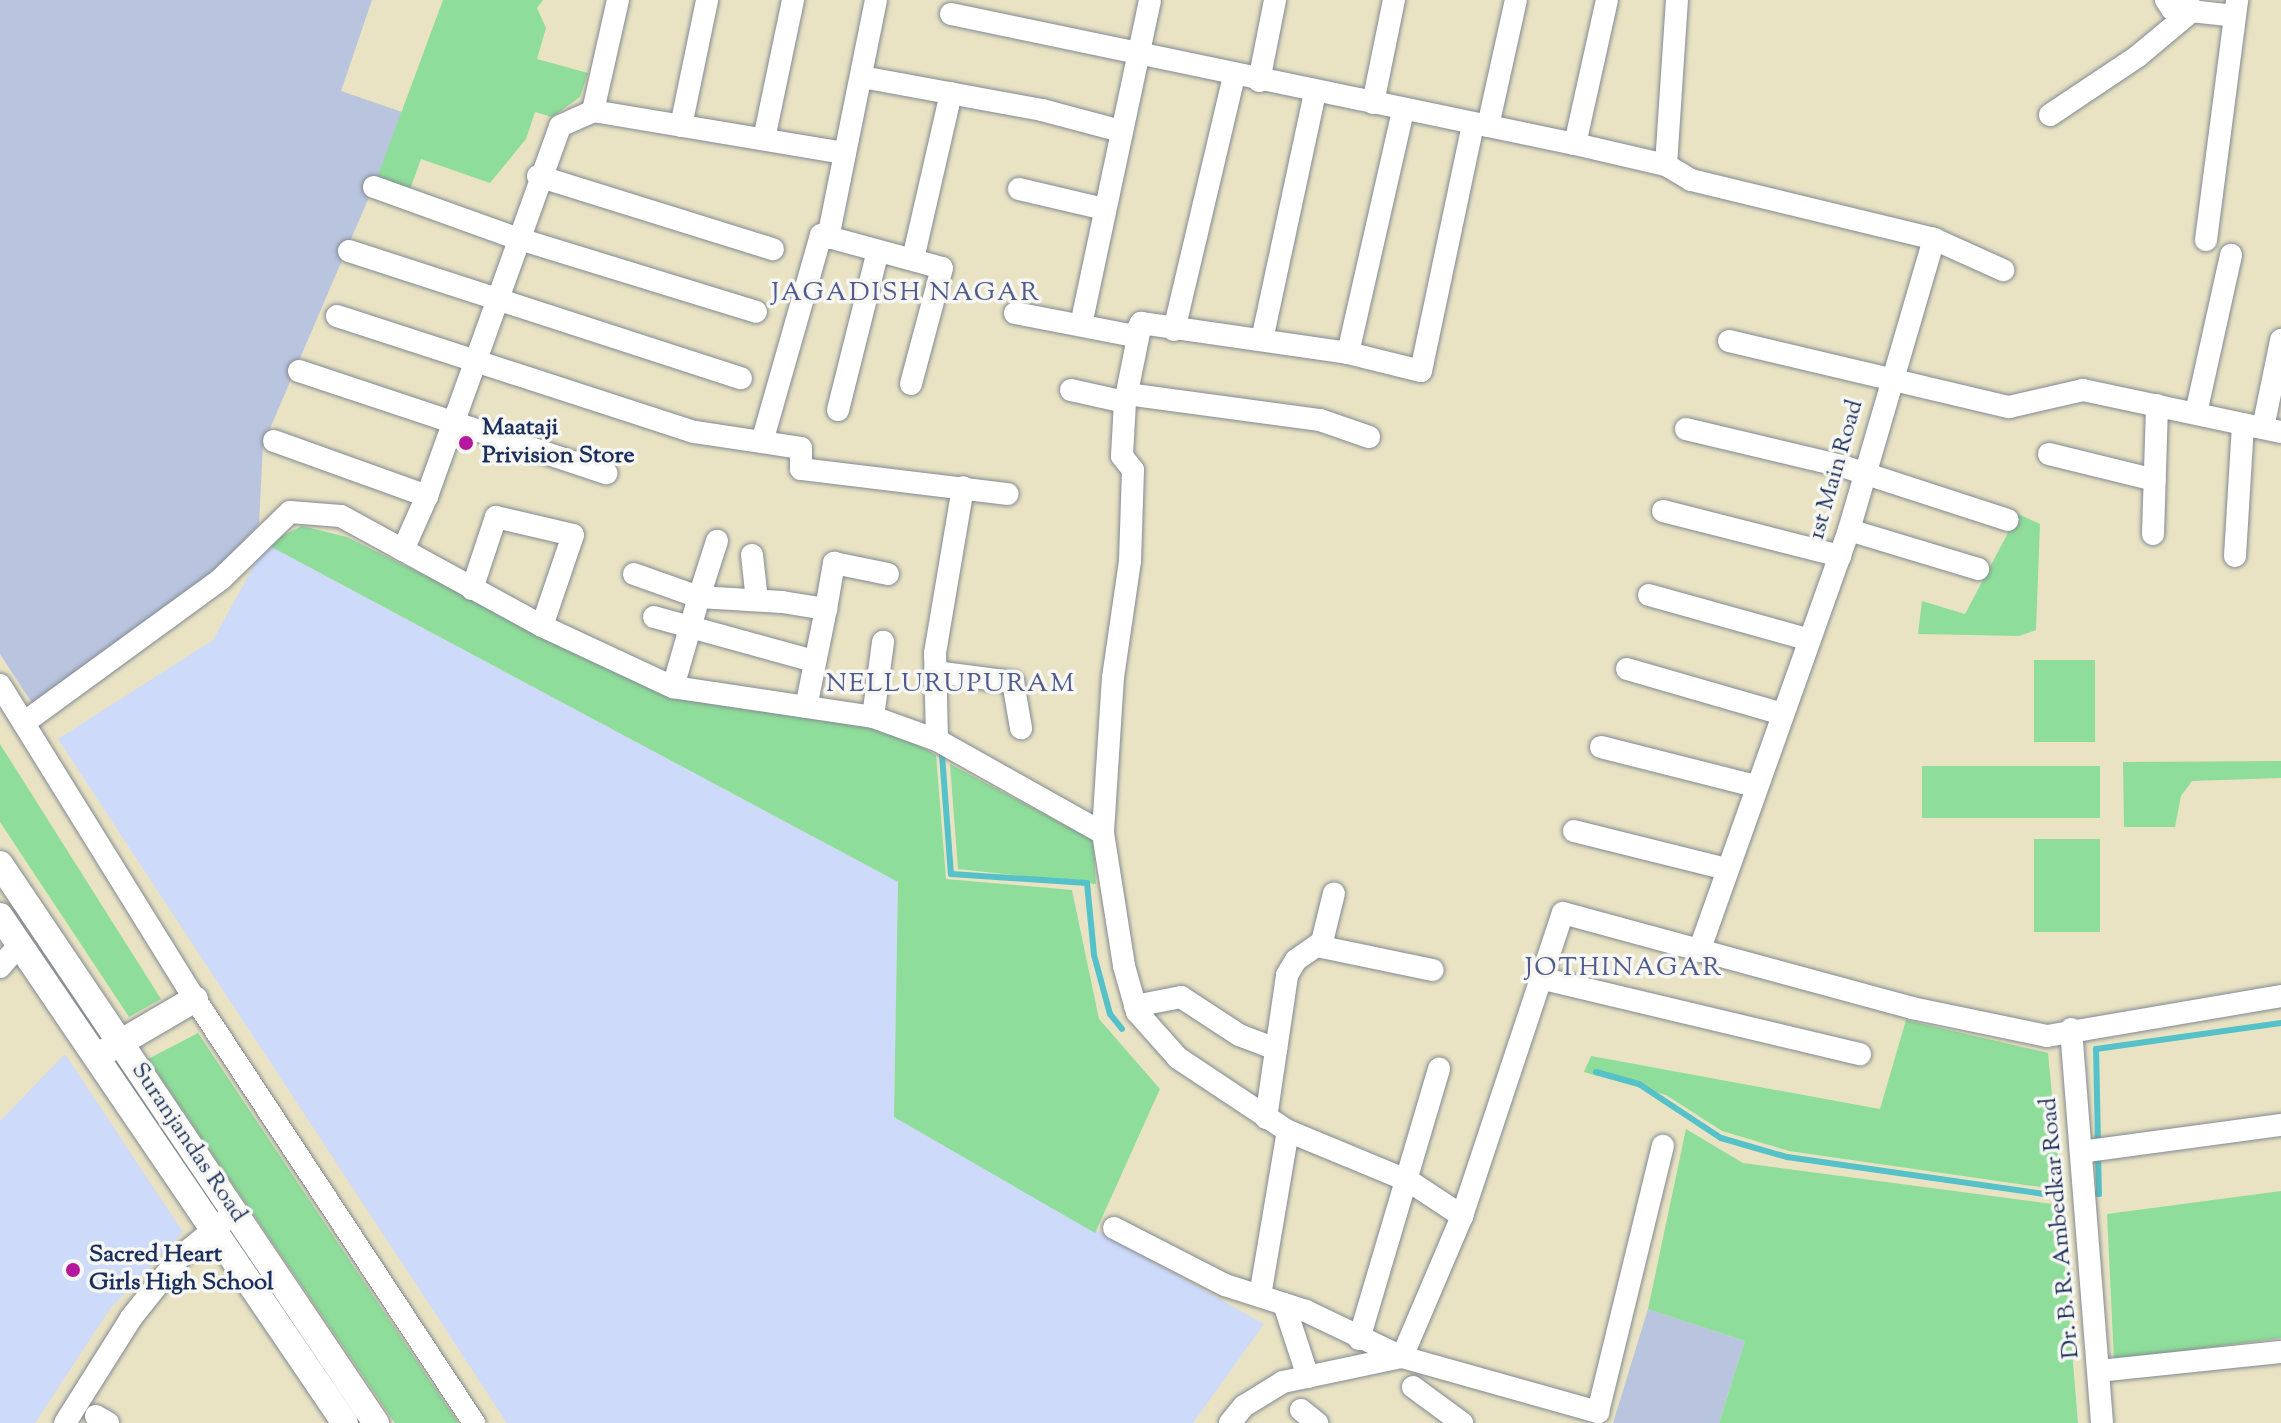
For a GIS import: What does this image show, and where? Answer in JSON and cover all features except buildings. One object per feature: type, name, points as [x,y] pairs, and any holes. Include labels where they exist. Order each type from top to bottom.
[{"type":"main road","name":"Suranjandas Road","points":[[0,864],[376,1423]]},
{"type":"main road","name":"Suranjandas Road","points":[[0,916],[345,1423]]},
{"type":"main road","points":[[95,1056],[195,999]]},
{"type":"street","points":[[593,111],[618,0]]},
{"type":"street","points":[[681,126],[707,0]]},
{"type":"street","points":[[764,139],[793,0]]},
{"type":"street","points":[[762,442],[825,237],[862,77],[876,0]]},
{"type":"street","points":[[1081,325],[1150,0]]},
{"type":"street","points":[[1259,81],[1275,0]]},
{"type":"street","points":[[1373,103],[1394,0]]},
{"type":"street","points":[[1141,323],[1348,353],[1421,371],[1480,125],[1516,0]]},
{"type":"street","points":[[1575,144],[1607,0]]},
{"type":"street","points":[[1666,165],[1677,0]]},
{"type":"street","points":[[2166,0],[2172,9],[2236,8],[2206,240]]},
{"type":"street","points":[[2050,115],[2138,56],[2193,10]]},
{"type":"street","points":[[951,14],[1666,165],[1691,180],[1934,239],[2003,270]]},
{"type":"street","points":[[1174,330],[1234,76]]},
{"type":"street","points":[[862,77],[951,93],[1121,131]]},
{"type":"street","points":[[913,259],[951,93]]},
{"type":"street","points":[[1262,340],[1315,93]]},
{"type":"street","points":[[1348,353],[1403,110]]},
{"type":"street","points":[[403,550],[427,496],[538,176],[560,126],[593,111],[845,153]]},
{"type":"street","points":[[538,176],[773,249]]},
{"type":"street","points":[[374,187],[516,238],[756,312]]},
{"type":"street","points":[[1019,189],[1104,209]]},
{"type":"street","points":[[825,237],[942,268],[911,384]]},
{"type":"street","points":[[1729,341],[1889,380],[1934,239]]},
{"type":"street","points":[[349,251],[741,378]]},
{"type":"street","points":[[838,410],[878,251]]},
{"type":"street","points":[[2196,413],[2231,255]]},
{"type":"street","points":[[1015,313],[1134,336],[1141,323]]},
{"type":"street","points":[[337,316],[695,432],[801,448],[801,469],[1007,494]]},
{"type":"street","points":[[1141,323],[1126,398],[1122,456],[1133,470],[1130,561],[1113,677],[1103,833],[1135,1006],[1178,1058],[1266,1118],[1288,1131],[1409,1181],[1462,1216]]},
{"type":"street","points":[[2235,556],[2281,340]]},
{"type":"street","points":[[299,371],[606,473]]},
{"type":"street","name":"1st Main Road","points":[[1699,951],[1779,713],[1849,530],[1861,475],[1889,380],[2009,407],[2083,390],[2262,428]]},
{"type":"street","points":[[1071,390],[1320,420],[1369,437]]},
{"type":"street","points":[[2153,534],[2157,405]]},
{"type":"street","points":[[1686,429],[1861,475],[2008,520]]},
{"type":"street","points":[[274,441],[427,496]]},
{"type":"street","points":[[2049,454],[2155,480]]},
{"type":"street","points":[[937,740],[935,672],[963,487]]},
{"type":"street","points":[[1663,511],[1840,556]]},
{"type":"street","points":[[25,722],[221,579],[290,512],[341,516],[542,626],[673,687],[873,717],[937,740],[1103,833]]},
{"type":"street","points":[[472,589],[496,517],[573,535],[542,626]]},
{"type":"street","points":[[1849,530],[1978,569]]},
{"type":"street","points":[[673,687],[717,541]]},
{"type":"street","points":[[752,555],[757,600]]},
{"type":"street","points":[[806,707],[834,563],[888,574]]},
{"type":"street","points":[[634,574],[699,597],[757,600],[826,609]]},
{"type":"street","points":[[1649,595],[1807,639]]},
{"type":"street","points":[[654,617],[814,661]]},
{"type":"street","points":[[873,717],[883,642]]},
{"type":"street","points":[[1627,669],[1779,713]]},
{"type":"street","points":[[935,672],[1013,682],[1021,728]]},
{"type":"street","points":[[0,685],[195,999],[474,1423]]},
{"type":"street","points":[[1601,747],[1755,786]]},
{"type":"street","points":[[1574,831],[1726,869]]},
{"type":"street","points":[[1266,1118],[1291,966],[1317,946],[1334,893]]},
{"type":"street","points":[[1402,1357],[1462,1216],[1563,913],[1927,1011],[2047,1036],[2071,1029],[2281,996]]},
{"type":"street","points":[[0,967],[19,945]]},
{"type":"street","points":[[1317,946],[1433,970]]},
{"type":"street","points":[[1540,978],[1860,1054]]},
{"type":"street","points":[[1135,1006],[1181,997],[1239,1035],[1276,1049]]},
{"type":"street","name":"Dr. B. R. Ambedkar Road","points":[[2071,1029],[2102,1423]]},
{"type":"street","points":[[1359,1339],[1409,1181],[1439,1069]]},
{"type":"street","points":[[2081,1152],[2281,1125]]},
{"type":"street","points":[[1260,1296],[1288,1131]]},
{"type":"street","points":[[1114,1228],[1225,1285],[1284,1304],[1402,1357],[1598,1412],[1663,1146]]},
{"type":"street","points":[[65,1423],[131,1318],[179,1258],[213,1227],[236,1213]]},
{"type":"street","points":[[1284,1304],[1308,1377]]},
{"type":"street","points":[[2099,1371],[2281,1352]]},
{"type":"street","points":[[1230,1423],[1257,1398],[1283,1382],[1402,1357]]},
{"type":"street","points":[[1413,1387],[1462,1423]]},
{"type":"shaded area","points":[[0,0],[372,0],[341,91],[405,113],[263,445],[259,524],[214,572],[32,703],[0,654]]},
{"type":"shaded area","points":[[266,544],[898,882],[894,1117],[1264,1324],[1193,1423],[507,1423],[58,739],[213,640]]},
{"type":"shaded area","name":"Sacred Heart Girls High School","points":[[65,1054],[183,1232],[110,1309],[35,1423],[0,1423],[0,1121]]},
{"type":"shaded area","points":[[1648,1309],[1745,1341],[1719,1423],[1613,1423]]},
{"type":"green space","points":[[443,0],[543,0],[537,8],[546,28],[537,59],[588,73],[580,97],[552,117],[535,112],[526,139],[490,183],[421,159],[409,192],[377,178]]},
{"type":"green space","points":[[2018,514],[2040,524],[2036,630],[2019,636],[1918,634],[1922,601],[1965,614]]},
{"type":"green space","points":[[302,526],[347,537],[675,699],[888,728],[936,755],[946,879],[1072,890],[1099,1019],[1160,1089],[1095,1233],[894,1117],[898,882],[266,544]]},
{"type":"green space","points":[[2034,660],[2095,660],[2095,742],[2034,742]]},
{"type":"green space","points":[[0,744],[161,999],[129,1017],[0,822]]},
{"type":"green space","points":[[2281,761],[2281,778],[2192,781],[2181,796],[2175,827],[2124,827],[2123,762]]},
{"type":"green space","points":[[950,764],[1093,840],[1096,884],[958,869]]},
{"type":"green space","points":[[1922,766],[2100,766],[2100,818],[1922,818]]},
{"type":"green space","points":[[2034,839],[2100,839],[2100,932],[2034,932]]},
{"type":"green space","points":[[1906,1020],[2048,1053],[2061,1190],[1789,1151],[1722,1131],[1666,1095],[1584,1072],[1591,1056],[1880,1109]]},
{"type":"green space","points":[[198,1033],[458,1423],[395,1423],[148,1059]]},
{"type":"green space","points":[[1686,1129],[1743,1163],[2060,1205],[2078,1423],[1719,1423],[1745,1341],[1648,1309]]},
{"type":"green space","points":[[2281,1191],[2281,1338],[2114,1360],[2107,1214]]},
{"type":"waterway","points":[[942,755],[951,874],[1087,883],[1094,955],[1110,1014],[1122,1029]]},
{"type":"waterway","points":[[2098,1143],[2096,1049],[2281,1023]]},
{"type":"waterway","points":[[1596,1072],[1639,1084],[1721,1138],[1787,1157],[2056,1196]]},
{"type":"waterway","points":[[2090,1193],[2099,1194],[2098,1154]]},
{"type":"place","name":"Maataji Privision Store","points":[[466,443]]},
{"type":"place","name":"Sacred Heart Girls High School","points":[[73,1270]]},
{"type":"district","name":"JAGADISH NAGAR","points":[[906,294]]},
{"type":"district","name":"NELLURUPURAM","points":[[951,685]]},
{"type":"district","name":"JOTHINAGAR","points":[[1624,969]]}]
